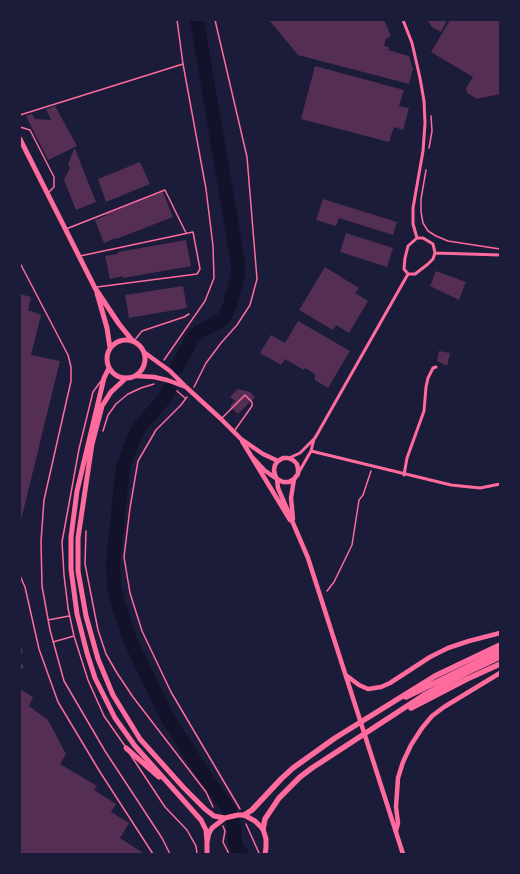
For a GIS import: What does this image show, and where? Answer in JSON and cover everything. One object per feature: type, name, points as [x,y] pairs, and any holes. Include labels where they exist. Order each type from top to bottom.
[{"type":"highway","points":[[244,815],[252,810],[281,779],[294,768],[335,738],[435,676],[500,645]]},
{"type":"highway","points":[[263,829],[265,819],[269,811],[300,777],[450,678],[500,651]]},
{"type":"highway","points":[[381,710],[500,657]]},
{"type":"highway","points":[[386,721],[466,679],[500,664]]},
{"type":"main road","points":[[20,138],[95,288],[107,328],[110,348]]},
{"type":"main road","points":[[95,288],[119,324],[133,340],[139,344],[145,353],[170,371],[241,439],[263,454],[278,461]]},
{"type":"main road","points":[[133,340],[119,340],[110,348],[107,355],[107,362],[113,373],[119,377],[126,378],[136,376],[154,377],[186,387]]},
{"type":"main road","points":[[136,376],[141,372],[144,366],[146,360],[145,353]]},
{"type":"main road","points":[[109,368],[104,378],[77,491],[71,537],[71,569],[77,614],[95,678],[115,718],[136,746],[201,820],[206,830],[207,854]]},
{"type":"main road","points":[[126,378],[111,392],[102,406],[92,444],[78,538],[78,571],[86,616],[98,659],[114,695],[140,739],[205,809],[225,818]]},
{"type":"main road","points":[[241,439],[289,519],[294,524]]},
{"type":"main road","points":[[252,457],[264,470],[282,482],[294,480]]},
{"type":"main road","points":[[294,524],[291,498],[294,480],[298,474],[298,469],[297,464],[293,460],[283,458],[275,465],[274,475],[277,479],[278,488],[308,558],[403,854]]},
{"type":"main road","points":[[346,676],[368,689],[377,688],[390,683],[430,657],[448,648],[500,633]]},
{"type":"main road","points":[[396,830],[398,823],[396,807],[398,778],[403,762],[411,745],[422,728],[432,716],[444,707],[500,674]]},
{"type":"main road","points":[[126,748],[148,768],[168,783]]},
{"type":"main road","points":[[207,842],[212,828],[220,824],[225,818],[244,815],[255,821],[263,829],[266,839],[266,851]]},
{"type":"street","points":[[403,20],[416,59],[424,101],[425,134],[413,208],[413,224],[418,238]]},
{"type":"street","points":[[418,238],[423,238],[433,244],[435,253],[433,259],[415,274],[408,274],[404,269],[408,246],[418,238]]},
{"type":"street","points":[[435,253],[500,255]]},
{"type":"street","points":[[298,474],[311,451],[315,438],[408,274]]},
{"type":"street","points":[[404,475],[407,458],[424,411],[428,378],[430,372],[436,367]]},
{"type":"street","points":[[288,458],[292,458],[300,453],[315,438]]},
{"type":"street","points":[[311,451],[404,475],[451,485],[480,488],[500,484]]},
{"type":"lane","points":[[20,127],[30,130],[54,177],[54,187],[48,193]]},
{"type":"lane","points":[[66,229],[165,190],[186,233]]},
{"type":"lane","points":[[80,256],[193,232],[200,269],[197,274],[95,288]]},
{"type":"lane","points":[[20,263],[68,355],[71,367],[71,381],[44,500],[41,541],[42,586],[53,642],[64,681],[105,751],[162,838],[170,854]]},
{"type":"lane","points":[[133,340],[142,331],[189,314]]},
{"type":"lane","points":[[104,378],[93,392],[79,449],[62,542],[69,616],[88,680],[104,716],[165,807],[187,830],[196,846],[197,854]]},
{"type":"lane","points":[[221,419],[245,395],[252,402],[252,406],[234,432]]},
{"type":"lane","points":[[20,576],[25,587],[39,649],[58,702],[100,772],[153,854]]},
{"type":"lane","points":[[48,620],[69,616]]},
{"type":"lane","points":[[53,642],[74,636]]},
{"type":"path","points":[[164,360],[205,301],[214,278],[213,246],[206,189],[183,64],[177,20]]},
{"type":"path","points":[[196,385],[206,363],[237,325],[250,305],[257,279],[247,157],[215,20]]},
{"type":"path","points":[[20,115],[183,64]]},
{"type":"path","points":[[429,150],[432,131],[430,111]]},
{"type":"path","points":[[427,164],[421,199],[421,212],[423,223],[428,230],[436,236],[448,241],[500,249]]},
{"type":"path","points":[[102,434],[108,415],[116,404],[128,394],[160,382]]},
{"type":"path","points":[[181,394],[185,398],[181,405],[156,430],[138,461],[124,557],[130,594],[142,631],[171,692],[240,810]]},
{"type":"path","points":[[327,591],[334,582],[352,545],[359,500],[363,494],[372,467]]},
{"type":"path","points":[[86,530],[85,564],[98,630],[106,654],[133,697],[206,792],[215,813]]},
{"type":"path","points":[[220,824],[225,831],[223,842],[228,854]]},
{"type":"path","points":[[246,824],[259,854]]},
{"type":"building","points":[[269,20],[384,20],[391,36],[386,39],[384,46],[389,47],[388,50],[409,56],[413,69],[409,84],[298,55]]},
{"type":"building","points":[[427,20],[447,20],[441,32],[432,27]]},
{"type":"building","points":[[450,20],[500,20],[500,94],[477,99],[467,93],[466,88],[473,77],[431,52]]},
{"type":"building","points":[[315,66],[404,90],[399,106],[409,108],[403,130],[394,127],[389,142],[301,119]]},
{"type":"building","points":[[55,106],[77,146],[48,160],[26,116],[32,114],[35,119],[51,120],[46,109]]},
{"type":"building","points":[[74,149],[96,202],[76,210],[64,180],[70,168],[68,164]]},
{"type":"building","points":[[140,162],[150,184],[106,202],[98,179]]},
{"type":"building","points":[[163,192],[173,217],[104,243],[95,220],[107,215],[106,214]]},
{"type":"building","points":[[323,199],[397,222],[393,235],[339,218],[336,226],[316,220]]},
{"type":"building","points":[[346,233],[393,248],[387,267],[340,252]]},
{"type":"building","points":[[186,240],[191,266],[110,279],[105,256],[118,254],[118,252]]},
{"type":"building","points":[[325,267],[359,288],[355,293],[368,301],[349,333],[336,325],[333,330],[299,310]]},
{"type":"building","points":[[436,271],[466,282],[459,300],[430,286]]},
{"type":"building","points":[[183,286],[187,308],[129,318],[125,295]]},
{"type":"building","points":[[20,294],[31,297],[28,310],[41,315],[31,355],[60,361],[21,520]]},
{"type":"building","points":[[298,321],[350,351],[328,388],[315,380],[315,374],[305,368],[304,370],[285,359],[281,365],[260,353],[271,335],[285,343]]},
{"type":"building","points":[[439,351],[450,353],[447,366],[437,361]]},
{"type":"building","points":[[238,389],[250,392],[255,397],[238,414],[230,406],[235,401],[230,397]]},
{"type":"building","points":[[20,644],[23,651],[20,657]]},
{"type":"building","points":[[20,662],[24,666],[20,672]]},
{"type":"building","points":[[20,689],[33,697],[29,706],[48,720],[66,754],[60,764],[97,786],[94,790],[116,804],[111,812],[129,823],[120,838],[143,853],[142,854],[20,854]]},
{"type":"waterway","points":[[177,367],[192,339],[199,332],[223,319],[229,308],[238,275],[238,263],[197,20]]},
{"type":"waterway","points":[[169,390],[164,399],[140,426],[132,442],[123,467],[113,563],[114,587],[130,640],[168,719],[206,778],[229,809],[234,826],[237,849],[242,854]]}]
